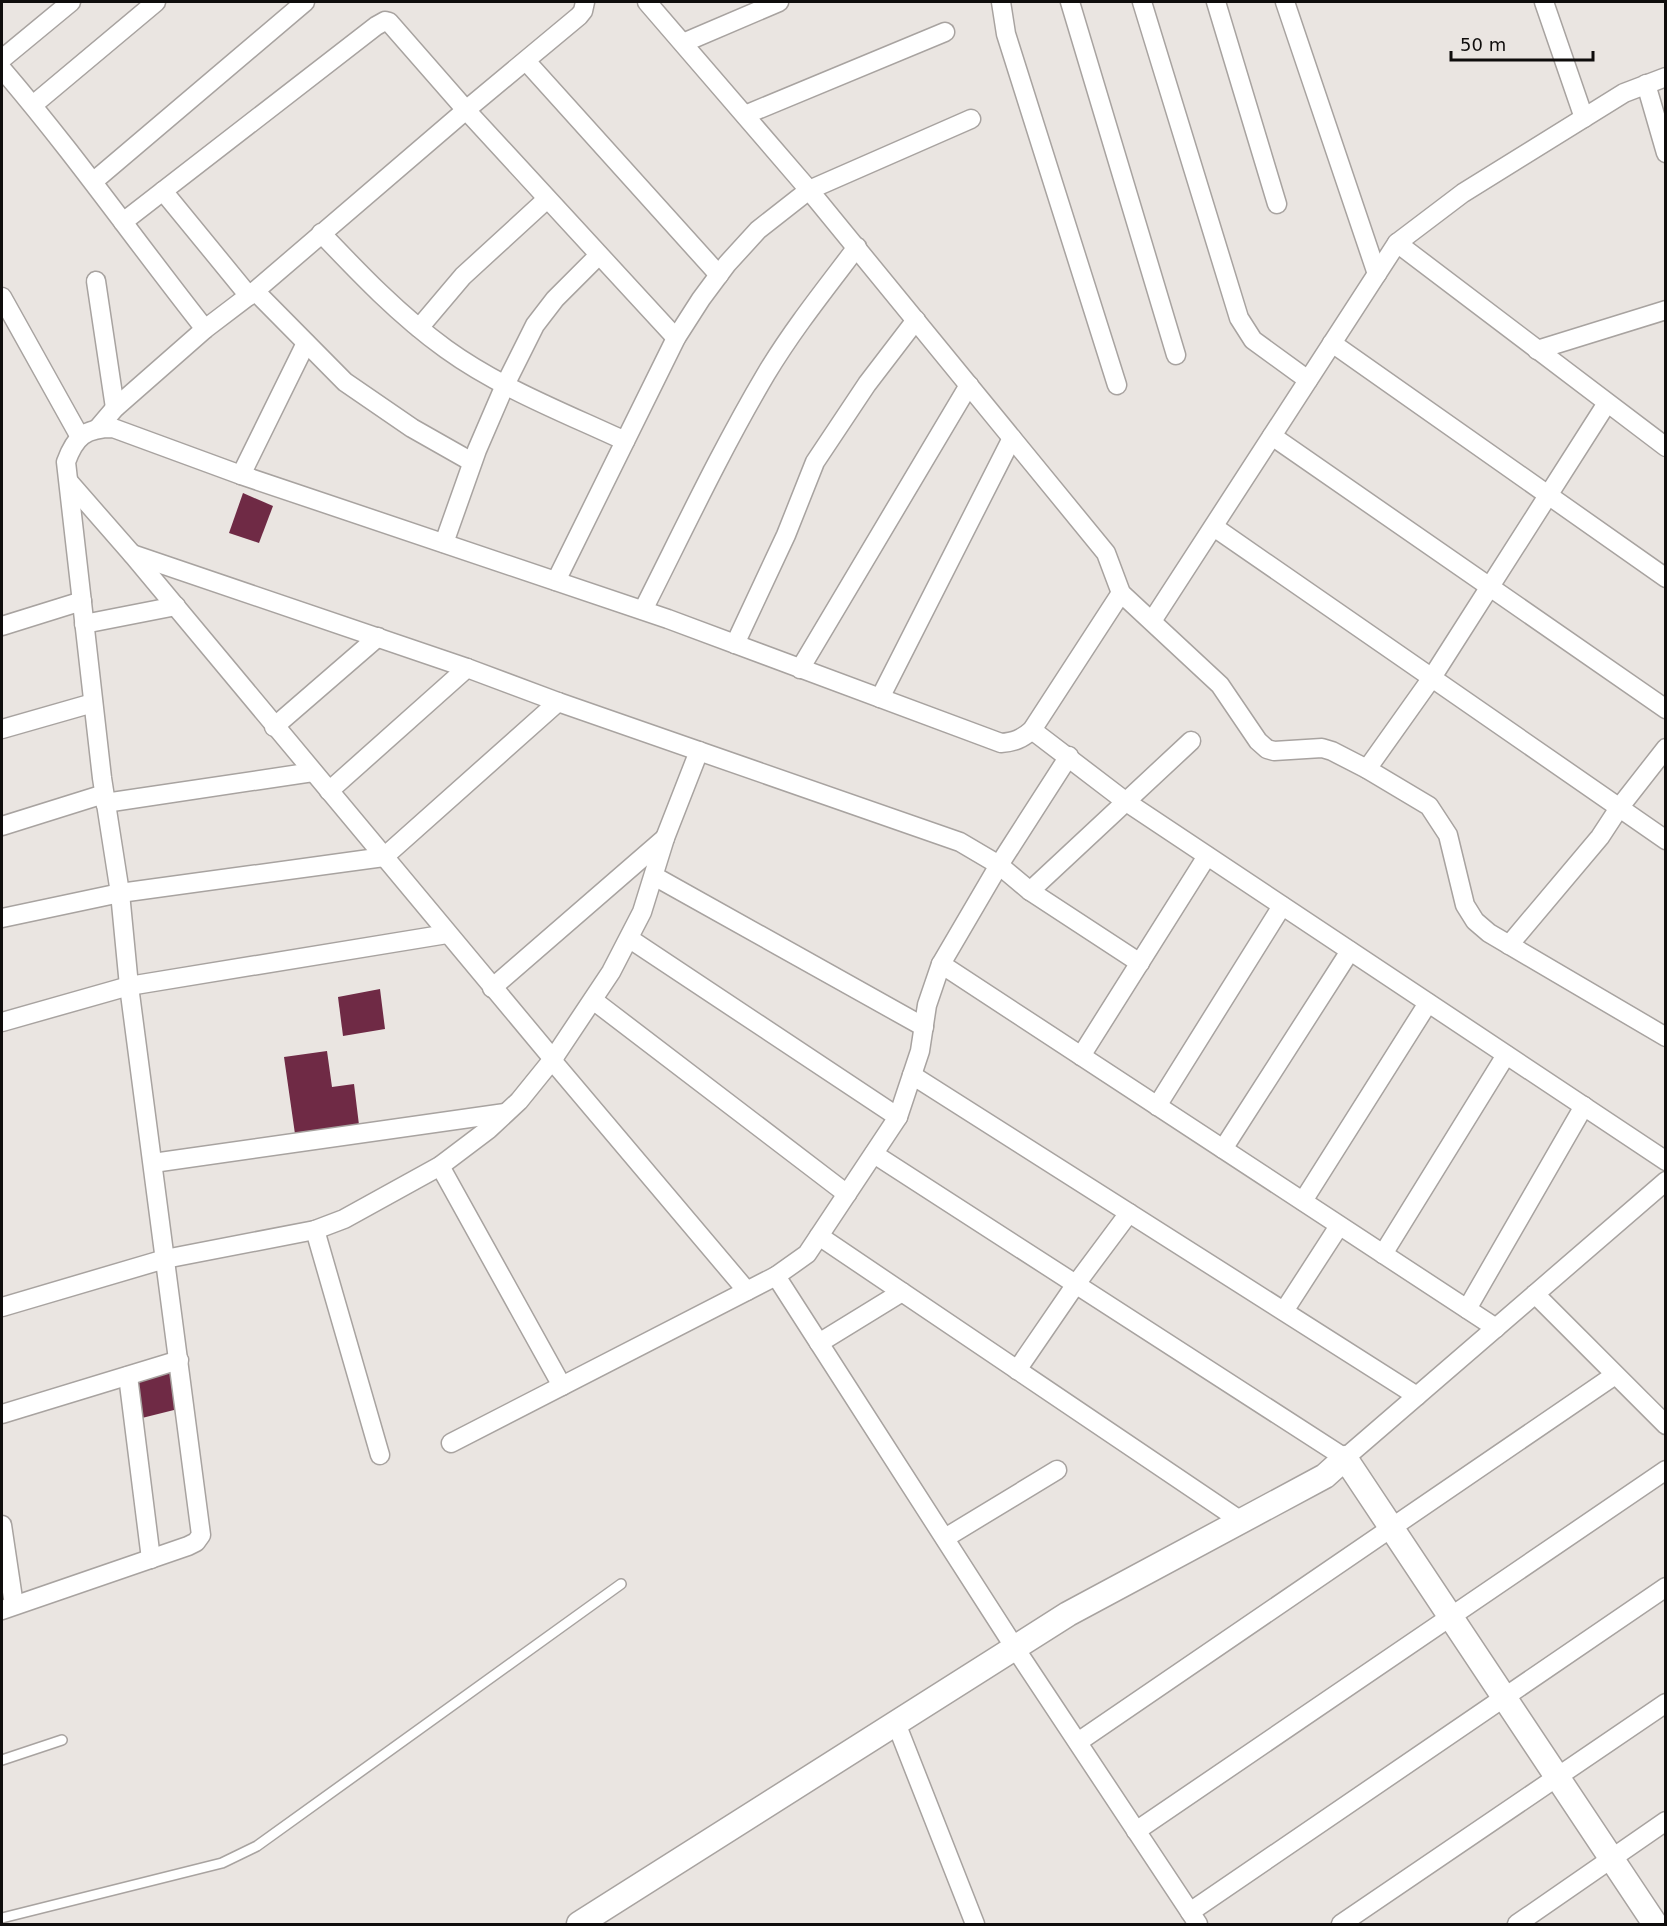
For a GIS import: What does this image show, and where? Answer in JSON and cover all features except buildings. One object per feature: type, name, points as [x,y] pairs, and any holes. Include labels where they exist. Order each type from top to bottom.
[{"type":"street","points":[[2,59],[71,2]]},
{"type":"street","points":[[33,105],[156,2]]},
{"type":"street","points":[[94,181],[305,2]]},
{"type":"street","points":[[2,1525],[8,1608],[188,1546],[196,1542],[201,1535],[129,986],[120,893],[93,703],[66,462],[72,446],[80,437],[98,428],[115,408],[206,329],[252,294],[579,16],[585,2]]},
{"type":"street","points":[[647,2],[810,190],[1106,553],[1121,593],[1220,685],[1258,741],[1267,749],[1274,751],[1322,748],[1341,754],[1429,806],[1448,835],[1465,905],[1475,921],[1489,933],[1665,1037]]},
{"type":"street","points":[[683,43],[779,2]]},
{"type":"street","points":[[1001,2],[1006,34],[1118,385]]},
{"type":"street","points":[[1070,2],[1176,355]]},
{"type":"street","points":[[1142,2],[1239,318],[1253,340],[1308,380]]},
{"type":"street","points":[[1216,2],[1277,204]]},
{"type":"street","points":[[1285,2],[1377,274]]},
{"type":"street","points":[[1544,2],[1584,118]]},
{"type":"street","points":[[123,222],[385,21],[389,22],[466,110],[676,338]]},
{"type":"street","points":[[745,115],[945,32]]},
{"type":"street","points":[[526,61],[719,275]]},
{"type":"street","points":[[2,69],[94,181],[206,329]]},
{"type":"street","points":[[1152,621],[1397,243],[1463,193],[1624,93],[1665,77]]},
{"type":"street","points":[[1646,84],[1665,153]]},
{"type":"street","points":[[556,581],[676,338],[719,275],[758,231],[810,190],[971,119]]},
{"type":"street","points":[[163,191],[252,294],[345,382],[412,429],[472,462]]},
{"type":"street","points":[[419,328],[463,276],[547,199]]},
{"type":"street","points":[[321,233],[366,280],[447,350],[505,385],[625,441]]},
{"type":"street","points":[[1397,243],[1665,447]]},
{"type":"street","points":[[643,610],[717,462],[766,373],[789,337],[857,247]]},
{"type":"street","points":[[444,543],[472,462],[505,385],[535,325],[555,299],[599,255]]},
{"type":"street","points":[[96,280],[115,408]]},
{"type":"street","points":[[2,297],[80,437]]},
{"type":"street","points":[[1537,350],[1665,310]]},
{"type":"street","points":[[735,644],[786,535],[815,462],[867,384],[916,320]]},
{"type":"street","points":[[241,475],[306,343]]},
{"type":"street","points":[[1332,343],[1665,578]]},
{"type":"street","points":[[800,669],[969,385]]},
{"type":"street","points":[[1367,769],[1431,679],[1607,403]]},
{"type":"street","points":[[98,428],[113,428],[241,475],[643,610],[1001,743],[1014,742],[1032,730],[1121,593]]},
{"type":"street","points":[[1272,436],[1665,709]]},
{"type":"street","points":[[880,698],[1012,438]]},
{"type":"street","points":[[69,482],[176,606],[492,988],[747,1291]]},
{"type":"street","points":[[1214,527],[1665,840]]},
{"type":"street","points":[[132,554],[378,637],[960,842],[999,865],[1030,891],[1140,963]]},
{"type":"street","points":[[2,626],[82,601]]},
{"type":"street","points":[[84,624],[176,606]]},
{"type":"street","points":[[274,726],[378,637]]},
{"type":"street","points":[[329,791],[467,668]]},
{"type":"street","points":[[2,918],[120,893],[384,857],[558,702]]},
{"type":"street","points":[[2,729],[93,703]]},
{"type":"street","points":[[1032,730],[1125,801],[1665,1161]]},
{"type":"street","points":[[1030,891],[1191,741]]},
{"type":"street","points":[[1509,945],[1600,837],[1665,748]]},
{"type":"street","points":[[2,1307],[165,1259],[315,1230],[344,1219],[440,1166],[489,1129],[519,1101],[553,1059],[593,1000],[630,939],[642,912],[665,838],[699,751]]},
{"type":"street","points":[[451,1443],[776,1276],[807,1254],[898,1117],[920,1051],[927,1005],[941,964],[999,865],[1069,756]]},
{"type":"street","points":[[2,826],[105,799],[313,772]]},
{"type":"street","points":[[492,988],[665,838]]},
{"type":"street","points":[[1081,1056],[1207,856]]},
{"type":"street","points":[[654,876],[924,1027]]},
{"type":"street","points":[[1157,1106],[1282,906]]},
{"type":"street","points":[[2,1022],[129,986],[447,934]]},
{"type":"street","points":[[630,939],[898,1117]]},
{"type":"street","points":[[1223,1149],[1350,951]]},
{"type":"street","points":[[941,964],[1496,1328]]},
{"type":"street","points":[[593,1000],[847,1194]]},
{"type":"street","points":[[1303,1201],[1428,1003]]},
{"type":"street","points":[[1383,1254],[1506,1055]]},
{"type":"street","points":[[912,1075],[1417,1396]]},
{"type":"street","points":[[1467,1309],[1584,1106]]},
{"type":"street","points":[[153,1163],[505,1113]]},
{"type":"street","points":[[874,1154],[1345,1458],[1655,1924]]},
{"type":"street","points":[[440,1166],[562,1386]]},
{"type":"street","points":[[579,1924],[1068,1614],[1325,1476],[1665,1181]]},
{"type":"street","points":[[1017,1370],[1076,1284],[1129,1213]]},
{"type":"street","points":[[1284,1311],[1339,1226]]},
{"type":"street","points":[[315,1230],[380,1455]]},
{"type":"street","points":[[819,1236],[1241,1521]]},
{"type":"street","points":[[776,1276],[1015,1648],[1194,1918],[1504,1697],[1665,1587]]},
{"type":"street","points":[[819,1343],[902,1292]]},
{"type":"street","points":[[1535,1294],[1665,1425]]},
{"type":"street","points":[[2,1414],[179,1360]]},
{"type":"street","points":[[1078,1743],[1616,1375]]},
{"type":"street","points":[[128,1376],[151,1559]]},
{"type":"street","points":[[945,1538],[1057,1470]]},
{"type":"street","points":[[1136,1832],[1665,1470]]},
{"type":"street","points":[[1341,1924],[1665,1703]]},
{"type":"street","points":[[896,1723],[975,1924]]},
{"type":"street","points":[[1517,1924],[1665,1821]]},
{"type":"lane","points":[[2,1918],[222,1863],[241,1855],[257,1846],[621,1584]]},
{"type":"lane","points":[[2,1760],[62,1740]]}]
